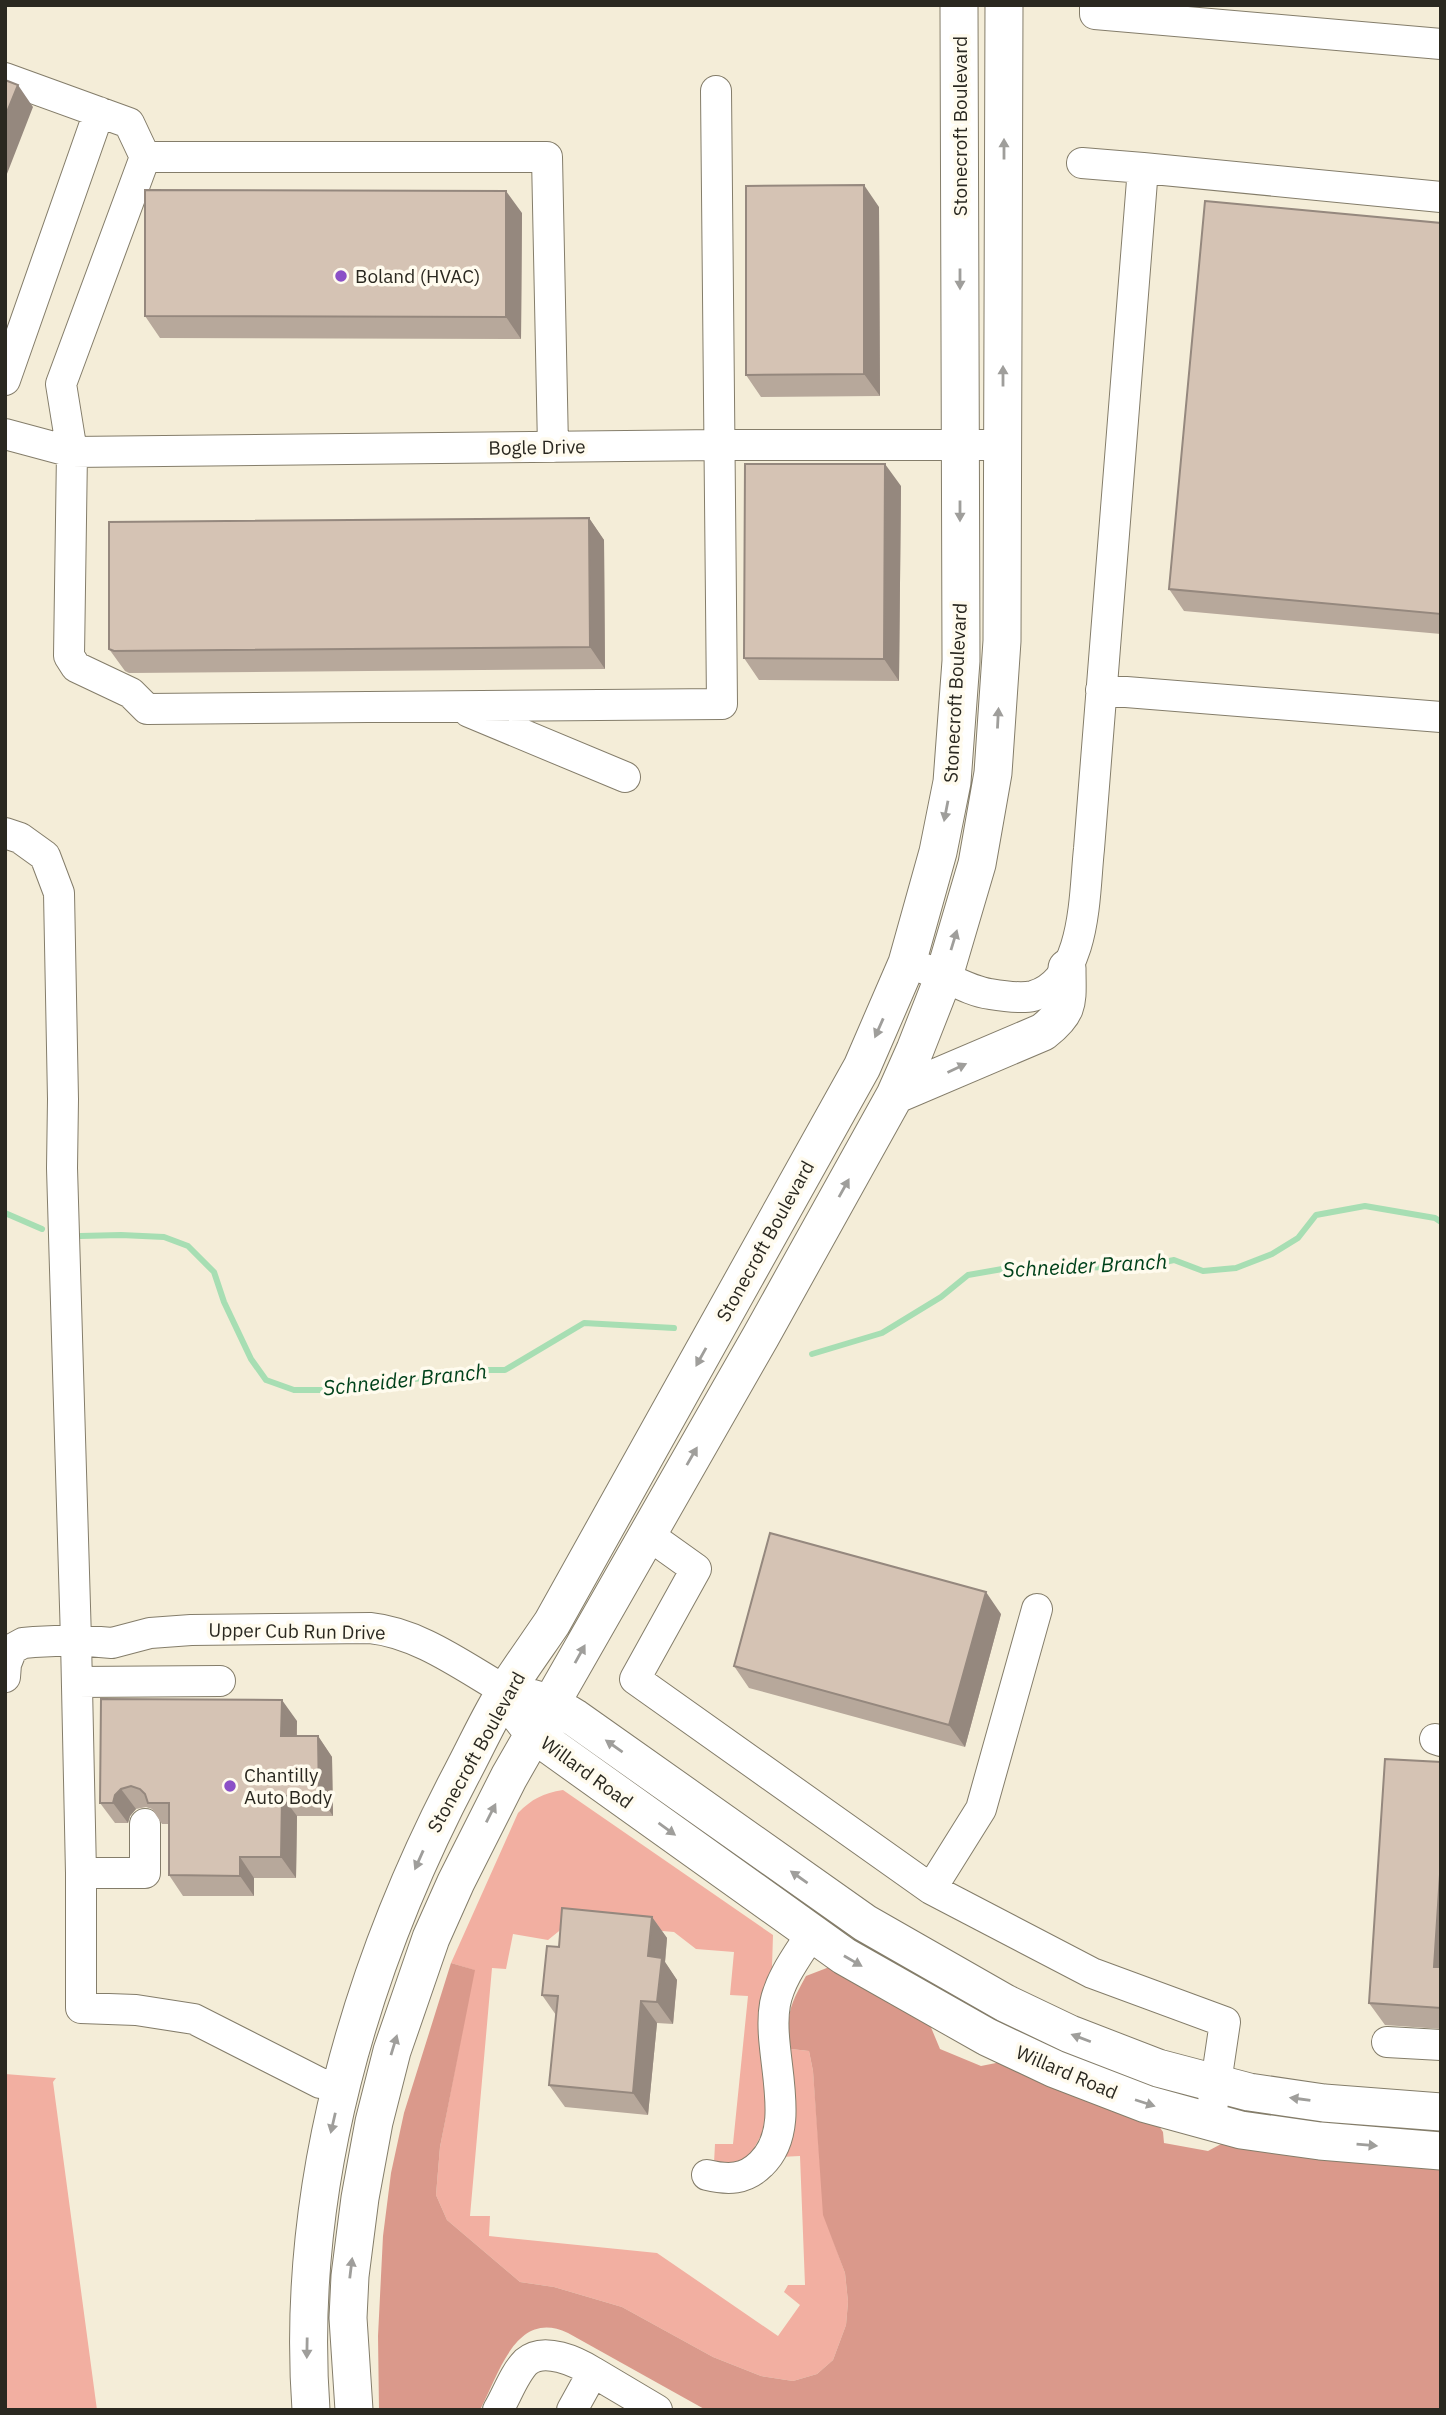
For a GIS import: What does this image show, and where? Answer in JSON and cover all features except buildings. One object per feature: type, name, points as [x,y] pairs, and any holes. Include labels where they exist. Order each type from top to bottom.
[{"type":"main road","name":"Stonecroft Boulevard","points":[[311,2410],[307,2361],[308,2300],[321,2185],[341,2086],[356,2029],[406,1889],[434,1827],[506,1691],[558,1612],[862,1068],[907,963],[938,852],[952,782],[961,661],[960,5]]},
{"type":"main road","points":[[354,2410],[348,2318],[350,2276],[368,2155],[392,2051],[431,1938],[509,1777],[786,1292],[894,1095],[944,976],[977,864],[993,773],[1002,641],[1004,5]]},
{"type":"main road","points":[[894,1095],[1043,1032],[1060,1019],[1068,1002],[1067,968]]},
{"type":"main road","name":"Willard Road","points":[[506,1691],[517,1711],[543,1720],[812,1933],[844,1956],[987,2037],[1055,2069],[1146,2104],[1241,2130],[1320,2141],[1441,2151]]},
{"type":"main road","name":"Willard Road","points":[[543,1720],[575,1718],[876,1930],[1005,2003],[1070,2034],[1158,2068],[1249,2092],[1324,2103],[1441,2112]]},
{"type":"street","points":[[1095,5],[1095,14],[1265,17],[1441,44]]},
{"type":"street","points":[[5,78],[129,123],[145,157],[61,384],[72,452],[69,656],[76,667],[131,693],[147,709],[722,704],[716,90]]},
{"type":"street","points":[[5,380],[99,112]]},
{"type":"street","points":[[145,157],[547,157],[553,447]]},
{"type":"street","points":[[1082,163],[1441,197]]},
{"type":"street","points":[[907,963],[987,994],[1032,996],[1054,985],[1067,968],[1077,947],[1089,849],[1143,168]]},
{"type":"street","name":"Bogle Drive","points":[[5,434],[72,452],[960,443],[1003,445]]},
{"type":"street","points":[[1101,690],[1441,717]]},
{"type":"street","points":[[456,706],[625,777]]},
{"type":"street","points":[[5,833],[20,838],[45,856],[59,892],[64,1099],[62,1168],[81,1873],[81,2008],[136,2010],[194,2019],[320,2083],[341,2086]]},
{"type":"street","points":[[647,1534],[696,1569],[635,1679],[931,1889],[1093,1973],[1225,2021],[1210,2121]]},
{"type":"street","points":[[931,1889],[981,1809],[1037,1609]]},
{"type":"street","name":"Upper Cub Run Drive","points":[[5,1677],[6,1664],[12,1649],[23,1643],[76,1640],[112,1643],[150,1633],[191,1630],[384,1630],[424,1644],[506,1691]]},
{"type":"street","points":[[77,1682],[220,1681]]},
{"type":"street","points":[[81,1873],[145,1873],[145,1824]]},
{"type":"street","points":[[707,2175],[731,2180],[745,2175],[759,2167],[778,2141],[780,2104],[775,2004],[787,1974],[812,1933]]},
{"type":"street","points":[[1387,2042],[1441,2045]]},
{"type":"street","points":[[498,2410],[523,2365],[529,2359],[550,2356],[576,2362],[656,2409]]},
{"type":"street","points":[[572,2410],[593,2372]]},
{"type":"shaded area","points":[[563,1790],[773,1935],[772,1967],[768,1985],[766,2126],[751,2154],[743,2162],[730,2168],[714,2163],[715,2144],[733,2144],[748,1996],[730,1995],[734,1952],[696,1949],[674,1932],[569,1923],[548,1940],[513,1934],[506,1969],[492,1968],[470,2216],[490,2216],[489,2236],[657,2253],[778,2336],[800,2305],[784,2292],[788,2285],[805,2285],[800,2156],[780,2157],[792,2079],[791,2049],[809,2051],[813,2071],[824,2215],[845,2273],[848,2302],[846,2325],[833,2360],[817,2374],[793,2381],[761,2376],[713,2357],[622,2307],[554,2287],[520,2282],[447,2220],[436,2195],[440,2147],[474,1970],[451,1963],[518,1813],[538,1797]]},
{"type":"shaded area","points":[[451,1963],[475,1970],[440,2147],[436,2195],[447,2220],[520,2282],[554,2287],[622,2307],[713,2357],[761,2376],[793,2381],[817,2374],[833,2360],[846,2325],[848,2302],[845,2273],[823,2215],[813,2071],[809,2051],[791,2049],[789,2027],[790,2011],[806,1976],[832,1966],[930,2025],[940,2049],[981,2066],[1001,2062],[1157,2123],[1163,2132],[1164,2143],[1208,2151],[1223,2143],[1441,2161],[1441,2410],[706,2410],[568,2333],[550,2328],[535,2329],[522,2337],[502,2363],[480,2410],[379,2410],[378,2336],[383,2236],[391,2173],[404,2113]]},
{"type":"shaded area","points":[[5,2074],[56,2078],[53,2082],[97,2410],[5,2410]]},
{"type":"waterway","name":"Schneider Branch","points":[[812,1354],[882,1333],[941,1297],[968,1275],[1008,1268],[1141,1267],[1174,1260],[1203,1271],[1236,1268],[1272,1254],[1298,1238],[1316,1215],[1365,1206],[1435,1218],[1441,1222]]},
{"type":"waterway","name":"Schneider Branch","points":[[5,1213],[42,1229]]},
{"type":"waterway","name":"Schneider Branch","points":[[80,1236],[164,1237],[188,1246],[214,1272],[224,1302],[251,1359],[266,1380],[294,1390],[341,1390],[475,1370],[505,1370],[584,1323],[674,1328]]},
{"type":"place","name":"Boland (HVAC)","points":[[341,276]]},
{"type":"place","name":"Chantilly Auto Body","points":[[230,1786]]}]
